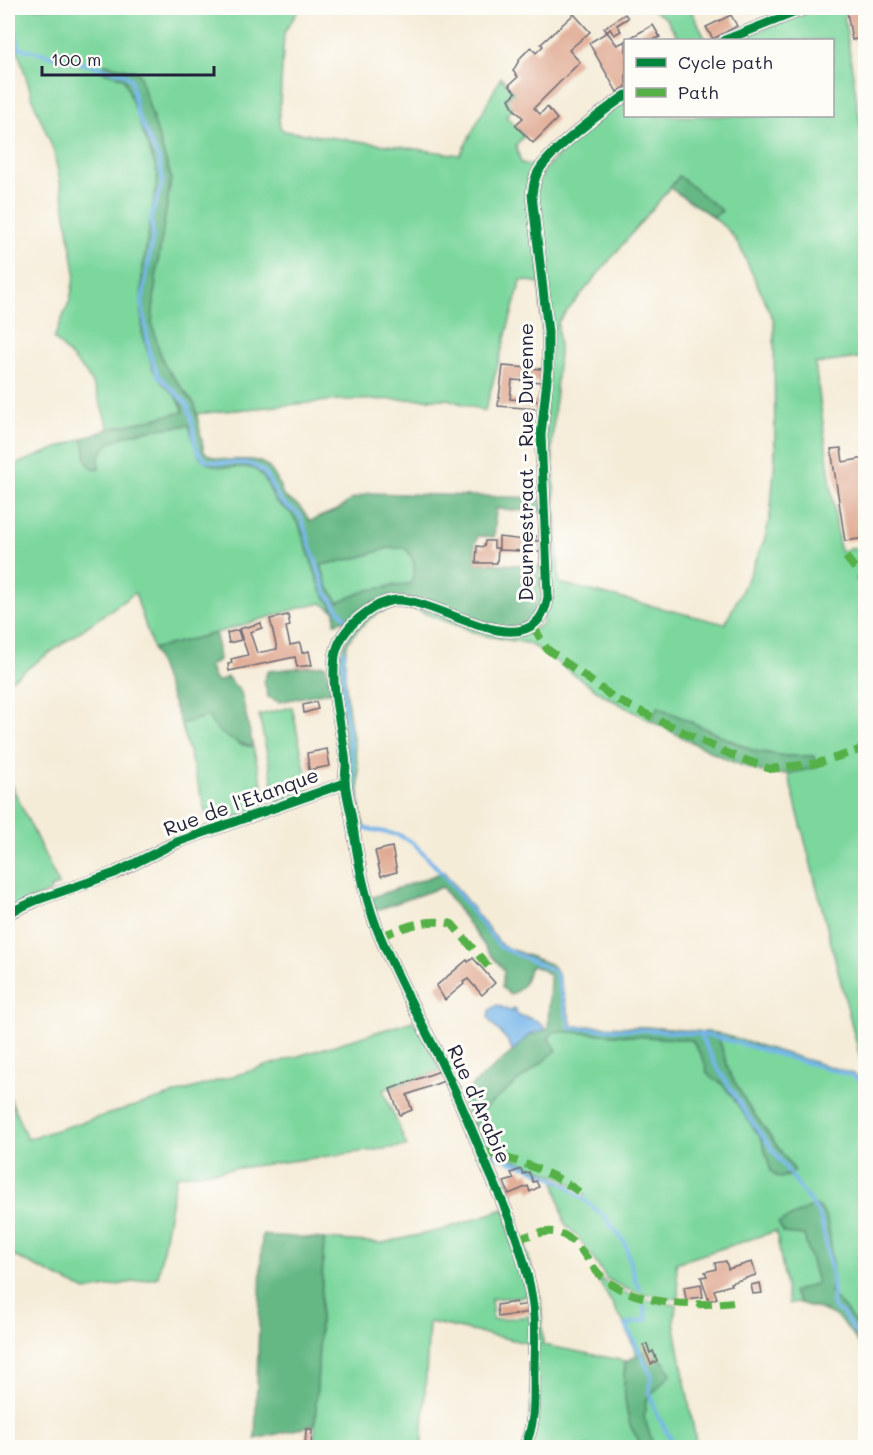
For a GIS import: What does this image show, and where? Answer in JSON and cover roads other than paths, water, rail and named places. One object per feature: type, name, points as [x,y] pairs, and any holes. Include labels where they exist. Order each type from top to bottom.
[{"type":"street","points":[[728,39],[806,8]]},
{"type":"street","name":"Deurnestraat - Rue Durenne","points":[[345,632],[368,611],[382,603],[394,600],[418,604],[492,629],[509,631],[526,629],[541,619],[548,597],[542,435],[548,341],[532,195],[533,184],[540,169],[553,155],[598,115],[624,96]]},
{"type":"street","name":"Rue de l'Etanque","points":[[8,913],[37,900],[105,878],[186,839],[345,783],[346,766],[334,672],[337,648],[345,632]]},
{"type":"street","name":"Rue d'Arabie","points":[[345,783],[357,857],[375,923],[457,1095],[506,1208],[527,1279],[533,1306],[534,1410],[533,1424],[524,1448]]},
{"type":"water","points":[[497,1005],[512,1012],[513,1008],[516,1009],[517,1015],[537,1021],[545,1030],[529,1035],[512,1052],[508,1042],[488,1017],[490,1010]]},
{"type":"waterway","points":[[8,8],[20,48],[123,73],[131,79],[137,113],[159,160],[163,181],[151,218],[153,236],[142,303],[150,354],[158,375],[187,404],[195,442],[205,460],[221,463],[246,463],[255,466],[264,472],[281,502],[300,515],[326,592],[345,618]]},
{"type":"waterway","points":[[344,651],[345,712],[357,814]]},
{"type":"waterway","points":[[358,824],[358,827],[399,835],[413,843],[443,874],[500,947],[555,971],[570,1028],[700,1034],[715,1064],[748,1116],[817,1211],[830,1262],[833,1285],[832,1303],[834,1308],[842,1313],[861,1341],[866,1343]]},
{"type":"waterway","points":[[700,1034],[850,1075],[859,1079],[866,1088]]},
{"type":"waterway","points":[[490,1154],[528,1167],[565,1184],[605,1217],[625,1243],[636,1283],[640,1288]]},
{"type":"waterway","points":[[644,1305],[647,1319],[626,1325],[652,1377],[649,1392],[658,1416],[676,1448]]}]
